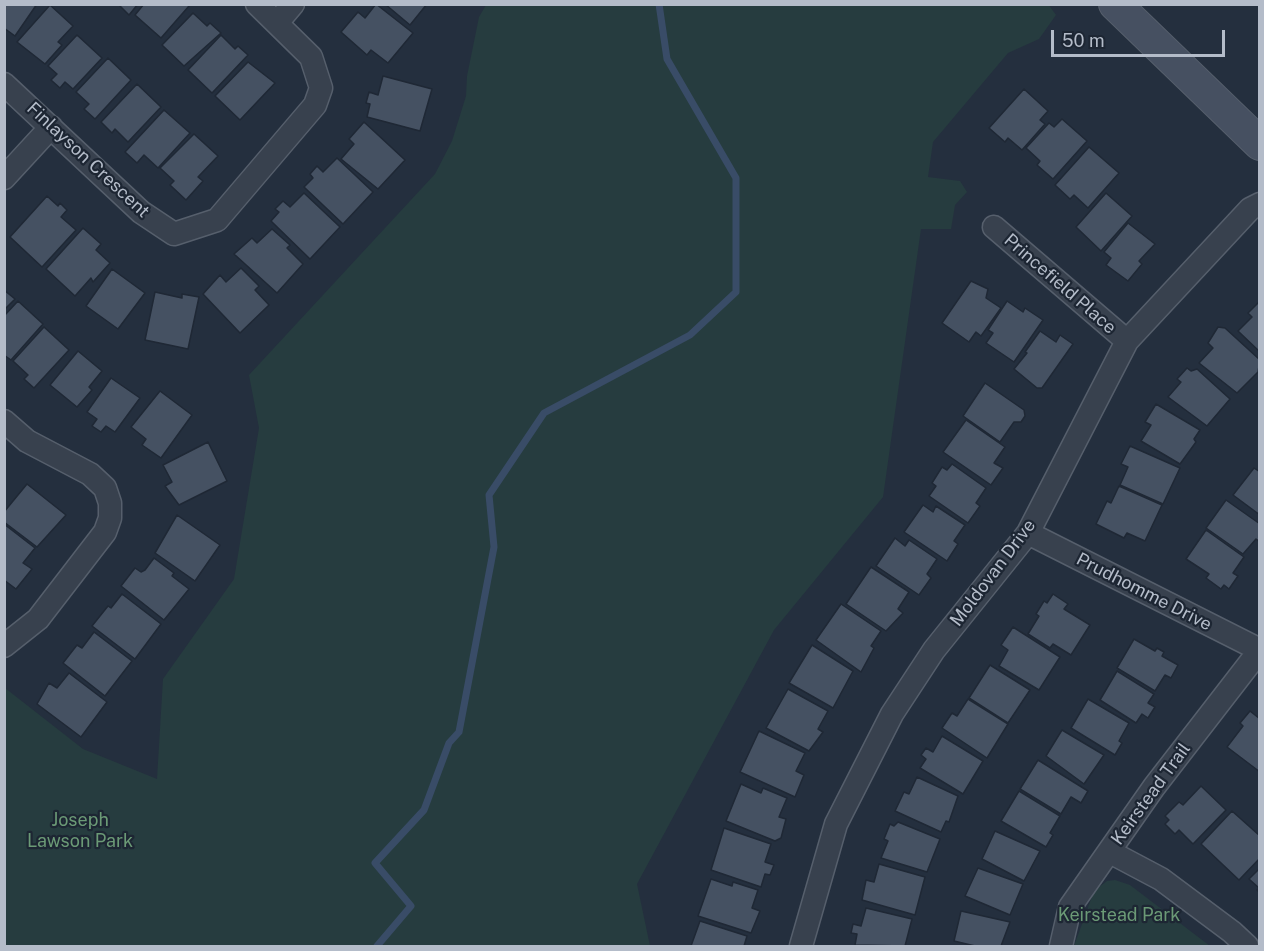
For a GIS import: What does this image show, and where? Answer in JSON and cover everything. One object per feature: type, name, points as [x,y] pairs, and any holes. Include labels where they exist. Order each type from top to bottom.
[{"type":"main road","points":[[1115,4],[1260,144]]},
{"type":"street","name":"Finlayson Crescent","points":[[4,84],[141,212],[174,234],[217,220],[315,105],[321,88],[311,57],[257,4]]},
{"type":"street","points":[[277,23],[293,4]]},
{"type":"street","points":[[4,178],[51,127]]},
{"type":"street","name":"Moldovan Drive","points":[[801,946],[836,824],[892,714],[934,650],[1028,533],[1127,341],[1250,209],[1260,204]]},
{"type":"street","name":"Princefield Place","points":[[994,226],[1127,341]]},
{"type":"street","points":[[4,421],[27,441],[90,474],[105,488],[110,503],[110,518],[105,532],[38,619],[4,646]]},
{"type":"street","name":"Prudhomme Drive","points":[[1028,533],[1260,650]]},
{"type":"street","name":"Keirstead Trail","points":[[1060,946],[1070,908],[1154,787],[1260,650]]},
{"type":"street","points":[[1110,852],[1161,879],[1232,932],[1247,946]]},
{"type":"green space","name":"Joseph Lawson Park","points":[[1048,4],[1056,15],[1039,39],[1008,53],[933,142],[928,177],[960,181],[967,192],[955,205],[951,229],[921,229],[883,497],[774,630],[637,884],[650,946],[5,946],[5,688],[83,749],[157,779],[163,679],[234,579],[259,428],[249,375],[435,174],[452,141],[466,96],[467,76],[479,17],[486,5]]},
{"type":"green space","name":"Keirstead Park","points":[[1115,880],[1130,885],[1210,946],[1074,946],[1094,891],[1107,881]]},
{"type":"building","points":[[4,4],[37,4],[15,36],[4,28]]},
{"type":"building","points":[[118,4],[138,4],[129,15]]},
{"type":"building","points":[[144,4],[188,4],[189,6],[161,38],[135,15]]},
{"type":"building","points":[[376,4],[413,33],[388,63],[371,50],[367,55],[341,32],[358,12],[365,18]]},
{"type":"building","points":[[385,4],[427,4],[410,25]]},
{"type":"building","points":[[50,5],[73,26],[58,42],[62,45],[45,64],[17,42]]},
{"type":"building","points":[[193,13],[207,26],[210,23],[221,33],[184,66],[162,45]]},
{"type":"building","points":[[77,35],[102,58],[73,89],[65,82],[60,88],[51,80],[57,74],[48,66]]},
{"type":"building","points":[[221,35],[235,49],[238,46],[248,55],[212,93],[188,70]]},
{"type":"building","points":[[108,58],[131,80],[95,119],[84,109],[89,104],[76,92]]},
{"type":"building","points":[[248,62],[275,83],[240,120],[215,96]]},
{"type":"building","points":[[383,76],[432,89],[420,131],[367,117],[370,104],[366,103],[369,92],[378,95]]},
{"type":"building","points":[[137,84],[161,107],[128,142],[115,129],[112,133],[101,122]]},
{"type":"building","points":[[1024,89],[1048,111],[1040,120],[1045,124],[1022,150],[1008,138],[1005,142],[989,128]]},
{"type":"building","points":[[164,110],[190,133],[158,168],[144,155],[137,163],[125,152]]},
{"type":"building","points":[[1062,119],[1087,141],[1053,179],[1037,165],[1040,161],[1026,148],[1049,123],[1054,127]]},
{"type":"building","points":[[364,122],[405,160],[378,189],[341,159],[354,144],[349,139]]},
{"type":"building","points":[[194,134],[218,156],[198,177],[203,181],[186,200],[170,185],[174,181],[160,168]]},
{"type":"building","points":[[1089,147],[1119,173],[1088,208],[1074,195],[1070,199],[1055,185]]},
{"type":"building","points":[[337,158],[373,192],[343,224],[304,187],[313,178],[310,174],[317,166],[323,172]]},
{"type":"building","points":[[304,193],[340,227],[310,259],[271,221],[279,212],[275,209],[283,201],[290,207]]},
{"type":"building","points":[[1106,193],[1132,216],[1101,251],[1076,227]]},
{"type":"building","points":[[47,196],[58,206],[60,203],[67,210],[61,217],[76,230],[42,267],[10,237]]},
{"type":"building","points":[[1128,223],[1155,244],[1139,261],[1142,264],[1128,281],[1106,265],[1111,258],[1104,252]]},
{"type":"building","points":[[83,228],[101,244],[96,250],[110,263],[93,282],[91,278],[75,296],[46,269]]},
{"type":"building","points":[[272,229],[290,245],[287,248],[303,264],[277,293],[234,254],[252,238],[257,243]]},
{"type":"building","points":[[241,268],[259,286],[255,290],[269,305],[240,333],[203,294],[220,275],[226,282]]},
{"type":"building","points":[[112,269],[145,293],[118,329],[86,306]]},
{"type":"building","points":[[971,281],[988,289],[986,298],[1001,308],[981,336],[976,332],[969,342],[942,323]]},
{"type":"building","points":[[4,290],[15,299],[4,310]]},
{"type":"building","points":[[155,292],[182,298],[182,294],[199,297],[188,349],[145,340]]},
{"type":"building","points":[[18,301],[43,324],[11,360],[4,355],[4,316]]},
{"type":"building","points":[[1007,301],[1023,312],[1025,308],[1043,320],[1014,362],[986,343],[993,333],[988,330]]},
{"type":"building","points":[[1260,301],[1260,352],[1238,331],[1252,317],[1248,313]]},
{"type":"building","points":[[44,327],[69,350],[34,388],[24,379],[28,375],[13,361]]},
{"type":"building","points":[[1218,327],[1225,328],[1260,360],[1258,372],[1237,393],[1199,363],[1213,348],[1208,343]]},
{"type":"building","points":[[1040,331],[1056,342],[1060,335],[1073,344],[1042,388],[1037,388],[1014,369]]},
{"type":"building","points":[[78,351],[102,371],[89,387],[92,390],[77,407],[50,385]]},
{"type":"building","points":[[1187,368],[1191,371],[1197,369],[1230,399],[1207,426],[1168,397],[1181,382],[1177,379]]},
{"type":"building","points":[[111,378],[140,398],[115,432],[106,426],[101,432],[92,426],[97,419],[87,412]]},
{"type":"building","points":[[985,383],[1024,410],[1025,416],[1021,422],[1014,422],[1000,442],[963,416]]},
{"type":"building","points":[[160,391],[192,415],[161,458],[142,445],[146,439],[131,427]]},
{"type":"building","points":[[1156,404],[1200,430],[1194,439],[1196,442],[1180,464],[1141,441],[1151,425],[1145,422]]},
{"type":"building","points":[[966,420],[1005,447],[994,463],[1003,468],[991,485],[943,452]]},
{"type":"building","points":[[208,442],[227,481],[179,505],[165,486],[172,482],[163,465]]},
{"type":"building","points":[[1130,446],[1180,468],[1163,504],[1120,485],[1128,467],[1121,464]]},
{"type":"building","points":[[952,464],[986,488],[976,503],[980,506],[968,523],[929,496],[936,486],[932,483],[942,467],[947,470]]},
{"type":"building","points":[[1254,468],[1260,472],[1260,515],[1233,495]]},
{"type":"building","points":[[27,484],[66,515],[37,547],[4,522],[4,512]]},
{"type":"building","points":[[1119,486],[1162,505],[1145,541],[1127,533],[1124,538],[1096,524],[1107,501],[1111,503]]},
{"type":"building","points":[[1226,500],[1260,524],[1260,542],[1256,539],[1243,554],[1206,528]]},
{"type":"building","points":[[923,505],[933,512],[936,506],[965,525],[954,541],[958,544],[947,561],[904,532]]},
{"type":"building","points":[[177,515],[220,545],[195,581],[155,553]]},
{"type":"building","points":[[4,524],[35,548],[23,563],[32,569],[16,589],[4,580]]},
{"type":"building","points":[[1206,530],[1244,557],[1233,573],[1238,576],[1229,589],[1224,585],[1221,589],[1206,578],[1209,574],[1186,559]]},
{"type":"building","points":[[895,538],[905,546],[909,540],[937,559],[927,574],[931,578],[919,595],[876,566]]},
{"type":"building","points":[[154,558],[174,573],[172,576],[189,589],[164,620],[121,586],[135,568],[141,572],[145,570]]},
{"type":"building","points":[[871,567],[909,592],[898,609],[903,613],[886,631],[846,604]]},
{"type":"building","points":[[122,594],[161,624],[135,659],[92,626],[108,606],[111,608]]},
{"type":"building","points":[[1053,594],[1068,604],[1064,609],[1090,625],[1071,655],[1053,644],[1050,648],[1028,634],[1039,616],[1036,614],[1044,601],[1047,603]]},
{"type":"building","points":[[841,604],[881,631],[871,646],[874,648],[861,672],[816,640]]},
{"type":"building","points":[[1013,627],[1060,657],[1039,690],[999,666],[1008,650],[1001,645]]},
{"type":"building","points":[[94,632],[132,661],[105,696],[63,663],[77,645],[82,648]]},
{"type":"building","points":[[1134,639],[1155,651],[1157,648],[1164,652],[1162,656],[1178,665],[1171,678],[1165,675],[1155,691],[1117,668]]},
{"type":"building","points":[[812,645],[853,671],[833,708],[789,683]]},
{"type":"building","points":[[990,665],[1030,690],[1008,723],[969,698]]},
{"type":"building","points":[[1117,671],[1154,694],[1148,703],[1155,707],[1148,718],[1142,714],[1136,723],[1100,700]]},
{"type":"building","points":[[69,673],[107,702],[81,737],[37,704],[49,683],[57,688]]},
{"type":"building","points":[[788,689],[828,711],[818,729],[823,732],[809,751],[766,728]]},
{"type":"building","points":[[968,699],[1008,724],[987,758],[942,728],[952,713],[957,716]]},
{"type":"building","points":[[1088,699],[1129,723],[1119,741],[1122,743],[1115,755],[1071,728]]},
{"type":"building","points":[[1250,711],[1260,719],[1260,772],[1227,747],[1243,726],[1240,723]]},
{"type":"building","points":[[1062,730],[1104,755],[1084,784],[1046,756]]},
{"type":"building","points":[[759,731],[805,753],[796,771],[804,775],[795,797],[740,772]]},
{"type":"building","points":[[942,736],[983,761],[963,794],[920,768],[926,759],[921,755],[926,748],[933,752]]},
{"type":"building","points":[[1038,760],[1088,791],[1081,803],[1071,797],[1061,814],[1020,789]]},
{"type":"building","points":[[917,777],[958,796],[949,822],[946,821],[941,832],[895,811],[904,792],[909,794]]},
{"type":"building","points":[[741,784],[761,793],[763,788],[787,798],[779,817],[786,819],[781,838],[775,841],[726,821]]},
{"type":"building","points":[[1201,786],[1226,810],[1193,844],[1179,830],[1175,834],[1165,824],[1169,820],[1165,816],[1179,802],[1183,805]]},
{"type":"building","points":[[1019,791],[1060,816],[1050,833],[1053,835],[1046,847],[1001,821]]},
{"type":"building","points":[[1232,811],[1260,836],[1260,858],[1239,880],[1201,844]]},
{"type":"building","points":[[898,822],[940,839],[927,872],[881,858],[888,841],[884,839],[890,824],[894,826]]},
{"type":"building","points":[[724,828],[771,844],[765,862],[774,865],[770,875],[765,874],[761,887],[711,870]]},
{"type":"building","points":[[995,831],[1040,851],[1024,881],[982,859]]},
{"type":"building","points":[[879,864],[925,877],[915,915],[862,900],[866,880],[874,882]]},
{"type":"building","points":[[978,868],[1023,884],[1010,915],[965,896]]},
{"type":"building","points":[[1260,868],[1260,893],[1257,890],[1259,888],[1249,879]]},
{"type":"building","points":[[711,879],[732,886],[733,882],[758,890],[752,908],[760,911],[751,933],[698,916]]},
{"type":"building","points":[[866,908],[912,919],[905,946],[855,945],[857,934],[851,933],[853,924],[861,926]]},
{"type":"building","points":[[961,911],[1010,922],[1001,946],[975,946],[954,941]]},
{"type":"building","points":[[700,921],[747,936],[744,946],[691,946]]},
{"type":"waterway","points":[[377,946],[411,906],[375,863],[424,810],[449,743],[459,732],[494,547],[489,495],[544,413],[690,335],[736,292],[736,178],[667,59],[659,4]]}]
